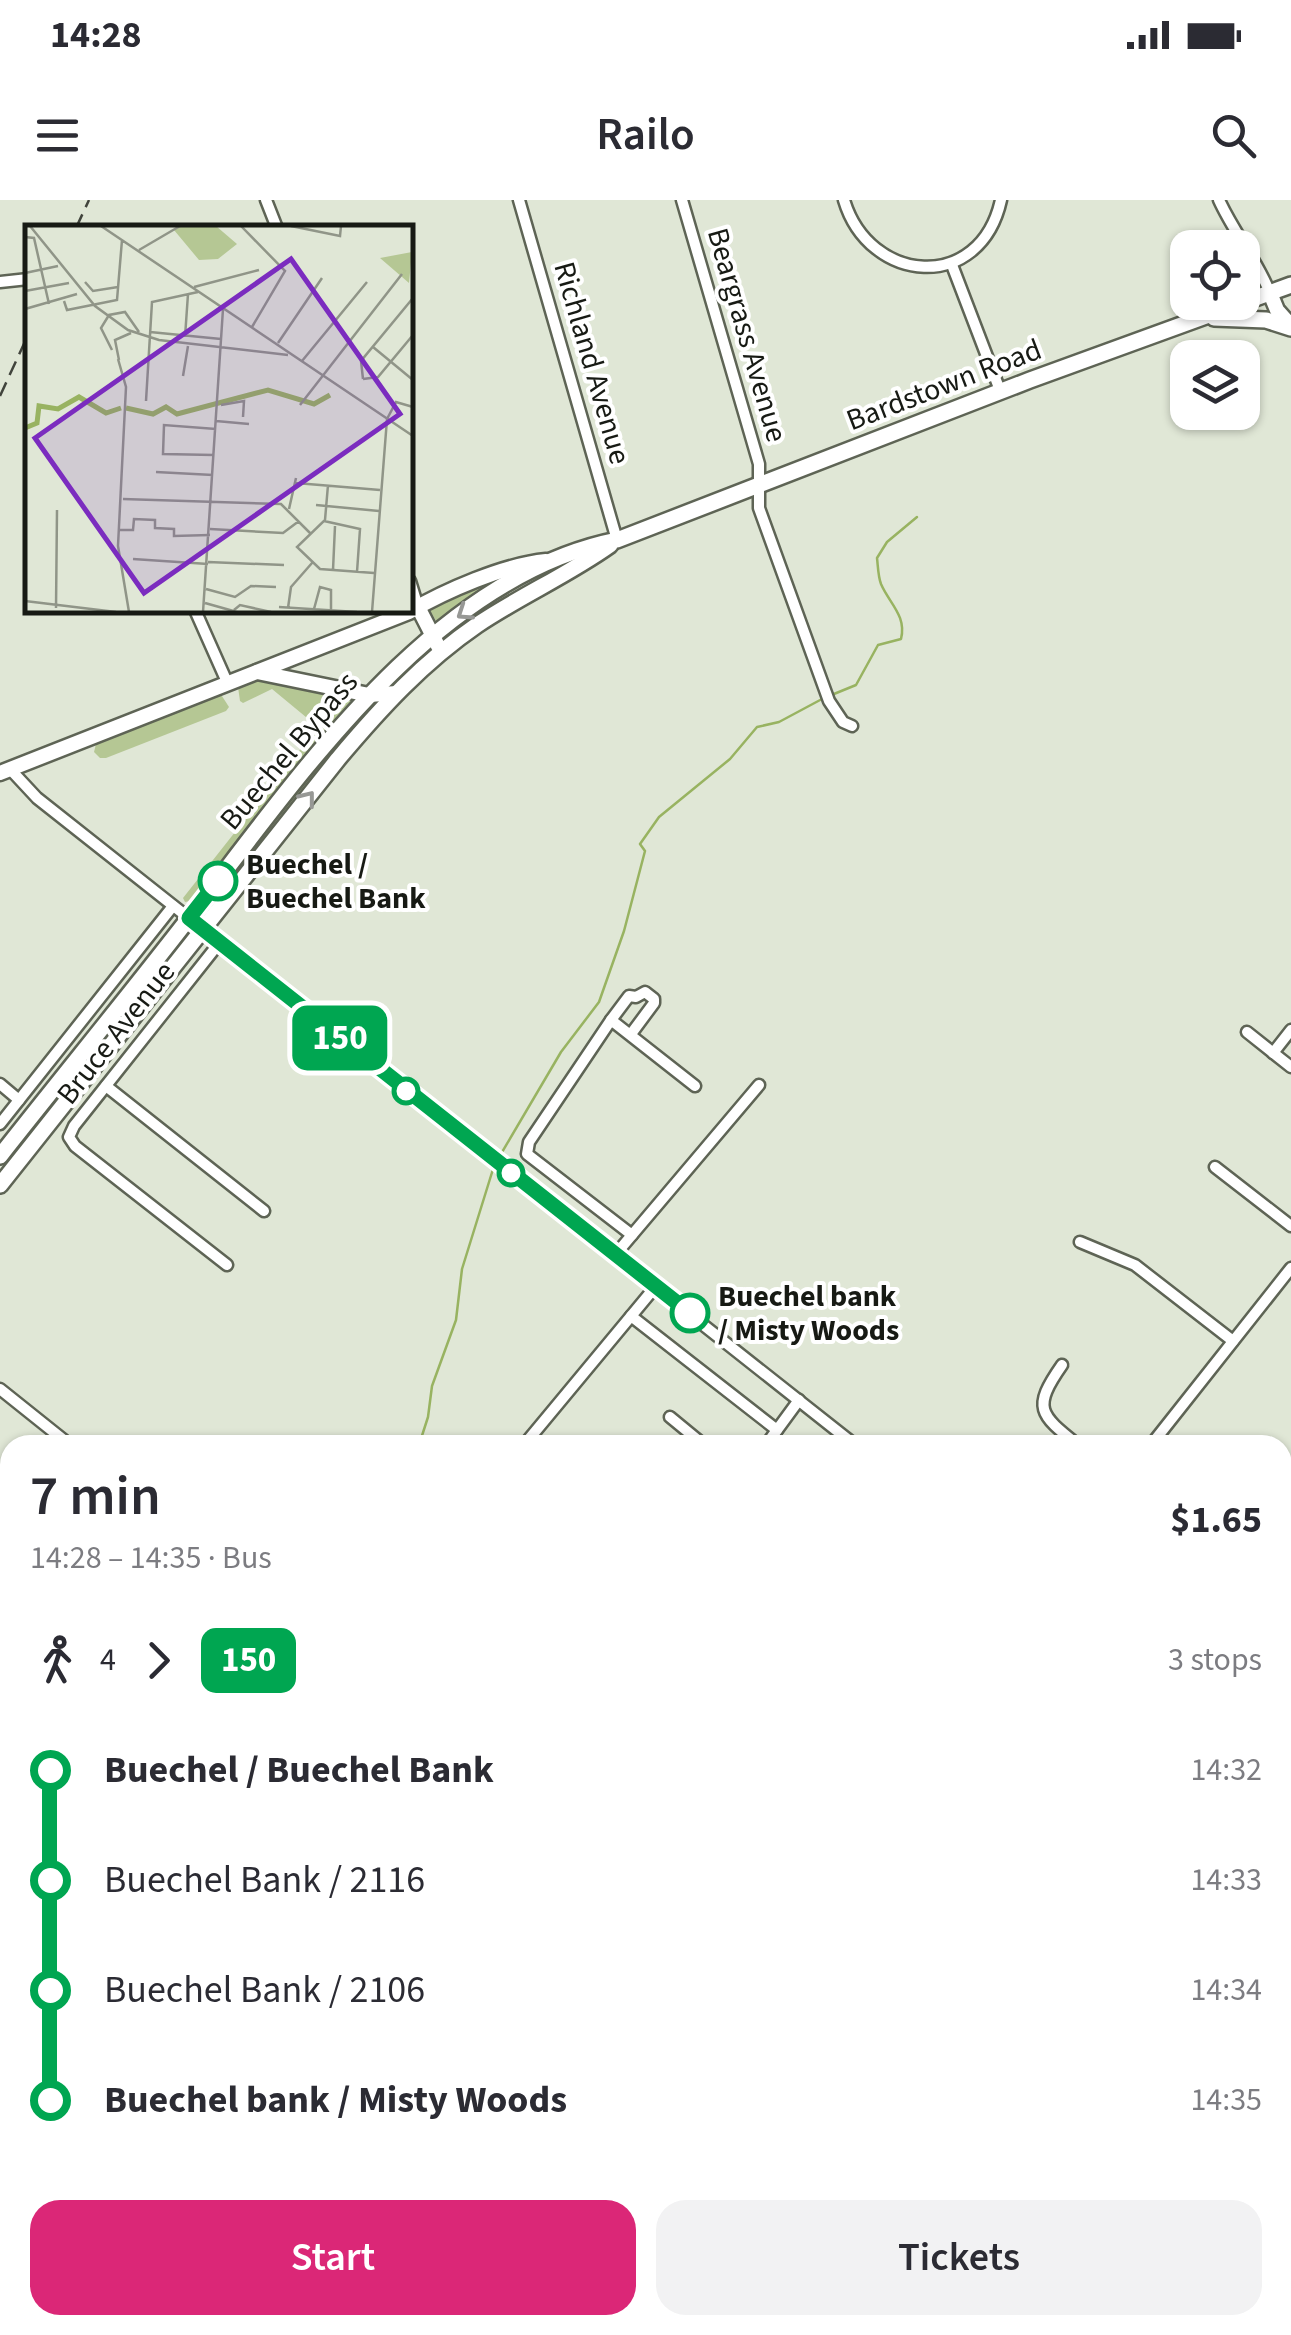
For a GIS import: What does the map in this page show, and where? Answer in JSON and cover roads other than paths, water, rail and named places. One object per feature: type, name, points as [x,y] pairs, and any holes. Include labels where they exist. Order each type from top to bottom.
[{"type":"main road","name":"Bardstown Road","points":[[1260,297],[1291,285]]},
{"type":"main road","points":[[1270,293],[1291,327]]},
{"type":"main road","name":"Bardstown Road","points":[[412,609],[506,571],[570,550],[617,540],[1197,320]]},
{"type":"main road","points":[[1260,320],[1291,327]]},
{"type":"main road","name":"Bardstown Road","points":[[437,645],[579,568],[617,540]]},
{"type":"main road","points":[[570,550],[579,568]]},
{"type":"main road","name":"Buechel Bypass","points":[[0,1156],[437,645],[474,606],[546,560]]},
{"type":"main road","points":[[418,607],[437,645]]},
{"type":"main road","name":"Bardstown Road","points":[[5,771],[406,612]]},
{"type":"main road","name":"Buechel Bypass","points":[[0,1184],[196,924],[260,828],[340,729],[369,694],[437,645]]},
{"type":"main road","points":[[256,672],[369,694],[396,693]]},
{"type":"street","points":[[266,200],[276,225]]},
{"type":"street","name":"Richland Avenue","points":[[519,200],[617,540]]},
{"type":"street","name":"Beargrass Avenue","points":[[682,200],[758,464],[759,508],[829,701],[843,722],[852,726]]},
{"type":"street","points":[[844,200],[863,237],[884,254],[917,265],[952,266],[974,250],[988,232],[1000,200]]},
{"type":"street","points":[[1219,200],[1231,227],[1259,266],[1270,293]]},
{"type":"street","points":[[952,266],[1000,393]]},
{"type":"street","points":[[0,282],[25,279]]},
{"type":"street","points":[[412,587],[418,607]]},
{"type":"street","points":[[196,612],[227,682]]},
{"type":"street","points":[[340,729],[352,742]]},
{"type":"street","points":[[5,771],[843,1435]]},
{"type":"street","points":[[0,1124],[173,906]]},
{"type":"street","name":"Bruce Avenue","points":[[220,942],[69,1132],[70,1141],[227,1265]]},
{"type":"street","points":[[630,1034],[654,1003],[644,992],[630,996],[611,1020],[528,1142],[527,1154],[632,1234]]},
{"type":"street","points":[[611,1020],[695,1086]]},
{"type":"street","points":[[1273,1052],[1291,1030]]},
{"type":"street","points":[[1246,1032],[1291,1067]]},
{"type":"street","name":"Bruce Avenue","points":[[0,1084],[19,1100]]},
{"type":"street","points":[[616,1255],[759,1085]]},
{"type":"street","points":[[106,1086],[264,1211]]},
{"type":"street","points":[[1215,1167],[1291,1226]]},
{"type":"street","points":[[1080,1242],[1135,1265],[1233,1341]]},
{"type":"street","points":[[1159,1435],[1291,1268]]},
{"type":"street","points":[[532,1435],[656,1286]]},
{"type":"street","points":[[631,1316],[777,1430]]},
{"type":"street","points":[[1062,1366],[1046,1388],[1044,1407],[1050,1422],[1066,1435]]},
{"type":"street","points":[[0,1390],[57,1435]]},
{"type":"street","points":[[773,1435],[799,1400]]},
{"type":"street","points":[[670,1417],[692,1435]]},
{"type":"waterway","points":[[829,696],[856,685],[878,645],[901,639],[902,623],[881,584],[877,558],[887,542],[917,517]]},
{"type":"waterway","points":[[498,1159],[561,1052],[599,1002],[624,931],[645,851],[640,844],[659,817],[730,759],[757,727],[779,722],[822,699]]},
{"type":"waterway","points":[[422,1435],[432,1386],[456,1320],[462,1269],[494,1166]]},
{"type":"railway","points":[[77,225],[89,200]]},
{"type":"railway","points":[[0,396],[25,342]]},
{"type":"place","name":"Buechel / Buechel Bank","points":[[218,881]]},
{"type":"place","name":"Buechel bank / Misty Woods","points":[[690,1313]]}]
